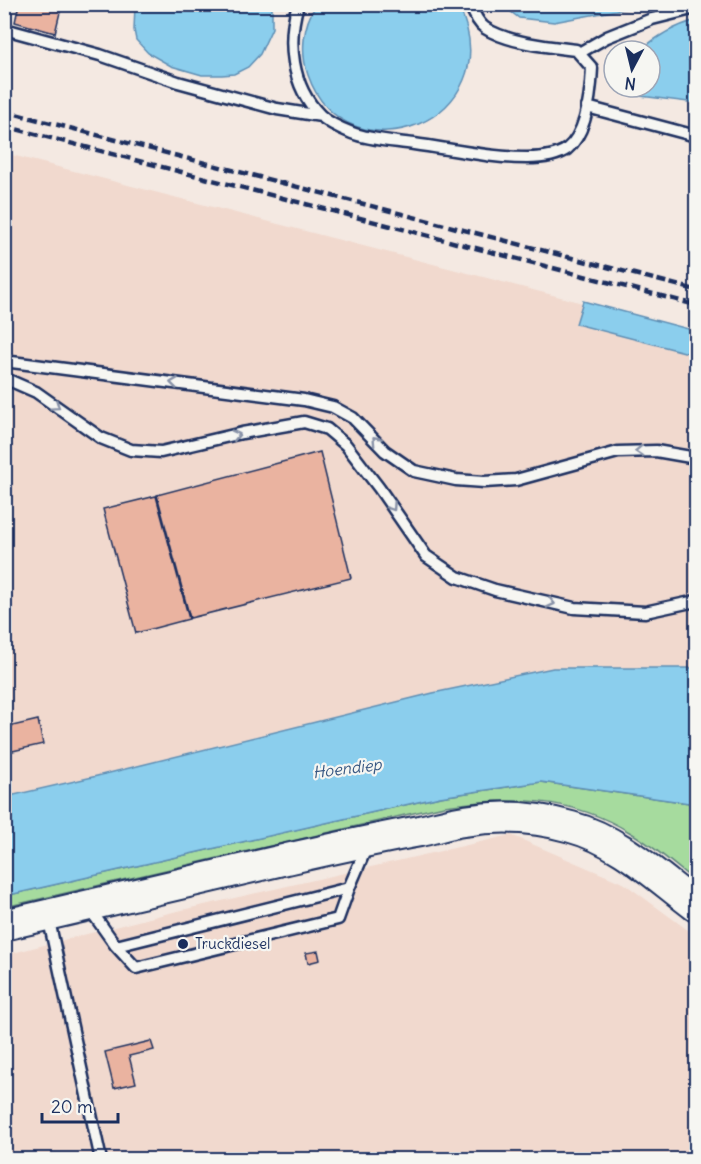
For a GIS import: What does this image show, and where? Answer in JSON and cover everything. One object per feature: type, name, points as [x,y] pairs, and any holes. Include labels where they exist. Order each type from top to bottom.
[{"type":"main road","points":[[4,925],[369,840],[489,817],[518,817],[573,827],[619,848],[696,906]]},
{"type":"lane","points":[[298,4],[291,54],[302,90],[321,116]]},
{"type":"lane","points":[[12,31],[100,55],[178,82],[277,109],[321,116],[353,133],[447,149],[528,158],[558,153],[568,148],[582,126],[591,91],[592,68],[576,50],[548,47],[507,37],[484,27],[470,4]]},
{"type":"lane","points":[[579,52],[607,37],[652,19],[696,8]]},
{"type":"lane","points":[[587,107],[696,136]]},
{"type":"lane","points":[[4,361],[304,400],[333,407],[353,418],[385,451],[414,471],[456,480],[484,482],[516,480],[618,452],[656,451],[696,458]]},
{"type":"lane","points":[[4,378],[36,392],[101,438],[131,450],[161,452],[242,433],[304,422],[327,429],[346,445],[426,556],[457,576],[495,590],[574,608],[645,612],[696,601]]},
{"type":"lane","points":[[88,905],[116,946],[136,968],[338,919],[369,840]]},
{"type":"lane","points":[[116,946],[350,888]]},
{"type":"lane","points":[[48,915],[101,1160]]},
{"type":"shaded area","points":[[4,153],[568,299],[696,335],[696,689],[5,801]]},
{"type":"shaded area","points":[[511,835],[625,884],[696,936],[696,1159],[5,1160],[5,955],[169,913]]},
{"type":"green space","points":[[541,782],[696,804],[696,871],[694,870],[690,877],[639,838],[585,811],[540,802],[493,801],[444,806],[5,907],[4,896],[440,797]]},
{"type":"water","points":[[135,5],[272,5],[272,28],[260,54],[248,67],[234,74],[202,75],[171,66],[148,53],[136,40]]},
{"type":"water","points":[[316,5],[458,5],[469,45],[464,80],[446,106],[419,124],[387,131],[355,126],[328,108],[308,75],[304,57],[304,39],[308,21]]},
{"type":"water","points":[[502,5],[645,5],[554,22],[519,18]]},
{"type":"water","points":[[696,20],[696,103],[662,99],[662,39],[656,39],[681,25]]},
{"type":"water","points":[[583,301],[696,331],[696,355],[576,324]]},
{"type":"water","name":"Hoendiep","points":[[553,668],[696,668],[696,804],[541,782],[440,797],[5,896],[5,797],[433,693]]},
{"type":"building","points":[[19,4],[62,4],[55,33],[15,22]]},
{"type":"building","points":[[320,452],[351,578],[190,618],[157,495]]},
{"type":"building","points":[[156,496],[189,619],[136,633],[103,509]]},
{"type":"building","points":[[38,720],[43,744],[4,753],[4,728]]},
{"type":"building","points":[[318,951],[320,960],[308,963],[306,953]]},
{"type":"building","points":[[151,1041],[154,1050],[129,1056],[136,1083],[114,1088],[105,1052]]},
{"type":"railway","points":[[4,111],[696,290]]},
{"type":"railway","points":[[4,126],[696,305]]},
{"type":"place","name":"Truckdiesel","points":[[183,944]]}]
